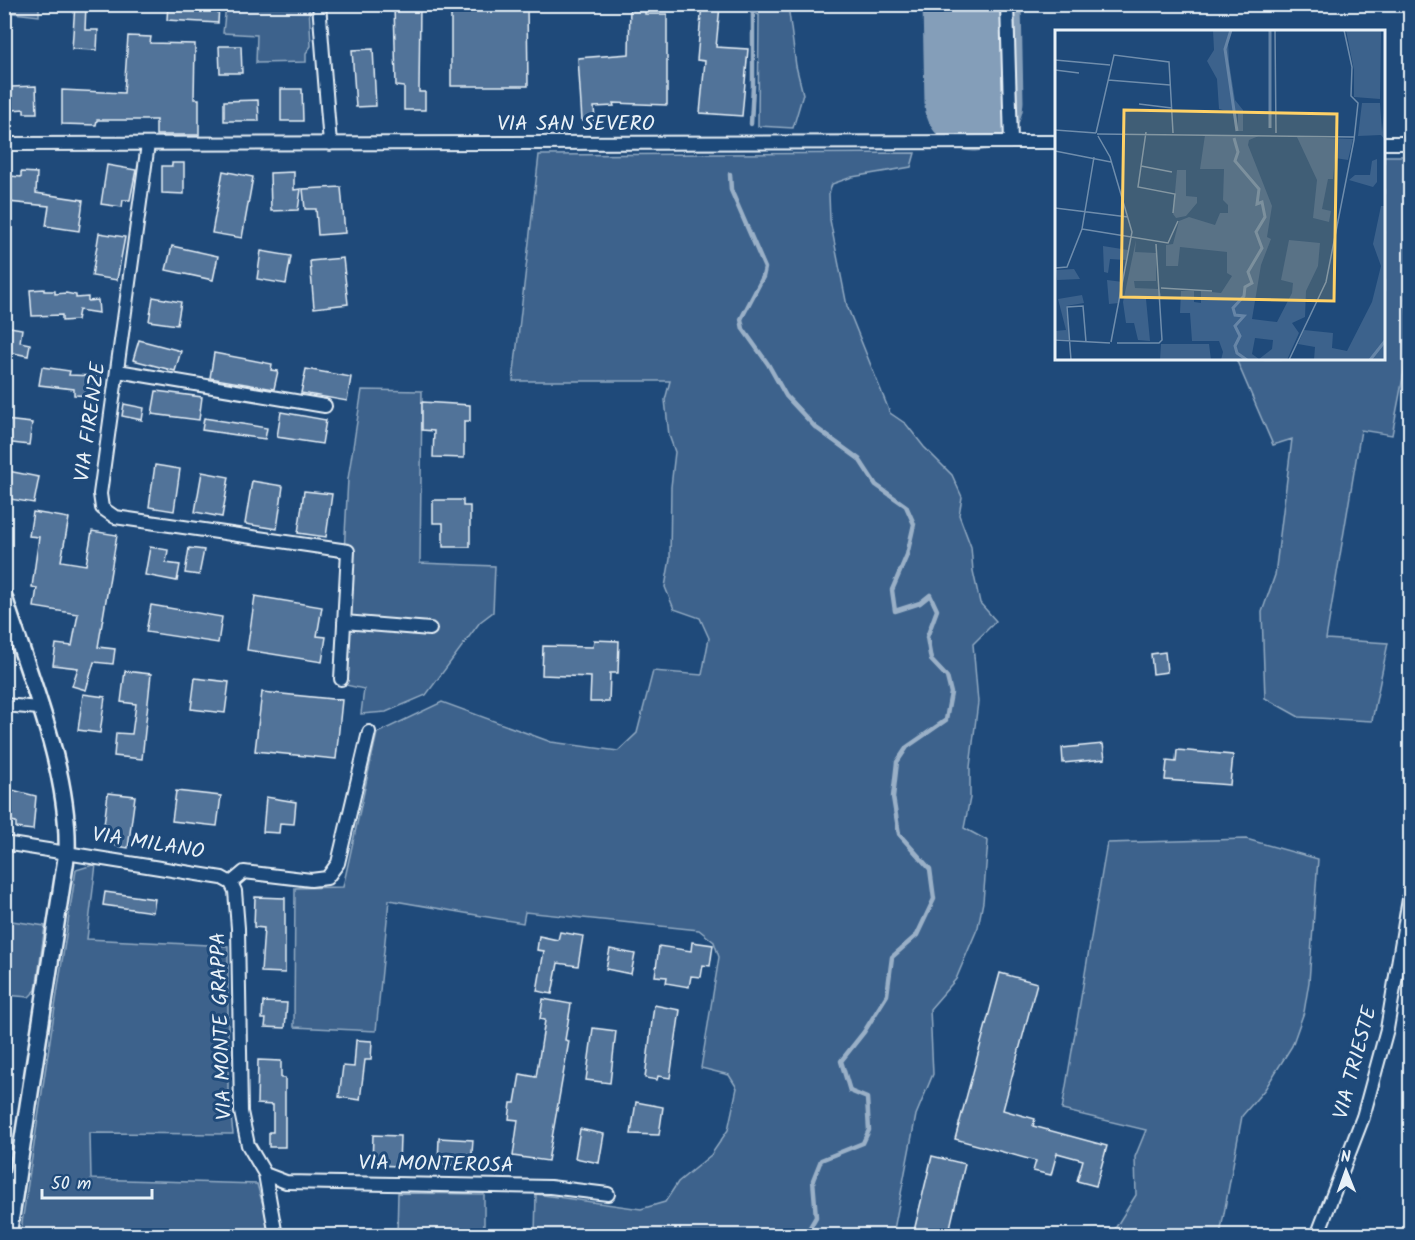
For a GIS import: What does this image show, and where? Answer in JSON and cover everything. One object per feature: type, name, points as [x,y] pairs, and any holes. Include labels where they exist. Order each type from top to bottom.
[{"type":"street","points":[[319,4],[330,144]]},
{"type":"street","points":[[1007,4],[1011,141]]},
{"type":"street","name":"VIA SAN SEVERO","points":[[4,144],[1055,142]]},
{"type":"street","points":[[1385,143],[1410,143]]},
{"type":"street","name":"VIA FIRENZE","points":[[148,144],[100,494],[102,508],[115,517],[348,551],[344,622]]},
{"type":"street","points":[[118,371],[325,406]]},
{"type":"street","name":"VIA MILANO","points":[[4,597],[39,708],[66,808],[67,852],[222,878],[231,883]]},
{"type":"street","points":[[341,679],[344,622],[430,629]]},
{"type":"street","points":[[4,705],[39,708]]},
{"type":"street","points":[[231,883],[244,872],[311,880],[327,878],[338,863],[369,732]]},
{"type":"street","points":[[4,843],[67,852],[8,1236]]},
{"type":"street","name":"VIA MONTE GRAPPA","points":[[231,883],[235,891],[238,928],[241,1112],[248,1145],[265,1174],[276,1236]]},
{"type":"street","name":"VIA TRIESTE","points":[[1317,1236],[1364,1117],[1387,1029],[1410,894]]},
{"type":"street","name":"VIA MONTEROSA","points":[[265,1174],[295,1183],[550,1187],[608,1194]]},
{"type":"shaded area","points":[[4,5],[39,5],[39,16],[5,12]]},
{"type":"shaded area","points":[[226,5],[309,5],[311,46],[306,53],[306,62],[256,63],[257,35],[223,33]]},
{"type":"shaded area","points":[[741,5],[788,5],[796,66],[803,94],[793,128],[758,126],[759,15]]},
{"type":"shaded area","points":[[915,153],[911,167],[852,177],[832,184],[829,194],[830,220],[847,306],[890,413],[906,424],[924,447],[952,475],[962,497],[959,515],[971,547],[973,571],[980,603],[996,621],[973,644],[978,702],[970,767],[970,798],[964,828],[988,841],[983,902],[978,927],[956,979],[930,1009],[933,1074],[916,1115],[893,1235],[535,1235],[536,1194],[641,1209],[665,1202],[678,1182],[711,1155],[728,1130],[737,1088],[729,1075],[701,1068],[719,957],[714,942],[699,930],[525,912],[523,923],[389,900],[376,1031],[294,1027],[295,888],[343,887],[377,733],[442,702],[551,742],[618,751],[637,733],[653,671],[702,675],[709,638],[700,618],[674,609],[665,587],[670,559],[671,487],[675,452],[669,435],[665,400],[670,381],[513,381],[539,155]]},
{"type":"shaded area","points":[[1385,156],[1410,156],[1410,296],[1406,296],[1410,341],[1392,435],[1361,430],[1326,639],[1388,643],[1372,721],[1299,717],[1265,698],[1262,612],[1275,575],[1292,439],[1273,445],[1236,360],[1385,360]]},
{"type":"shaded area","points":[[362,390],[422,391],[420,563],[495,566],[493,612],[480,622],[426,695],[386,712],[361,714],[364,689],[337,683],[348,479]]},
{"type":"shaded area","points":[[1246,839],[1318,859],[1309,982],[1304,1012],[1292,1046],[1265,1089],[1242,1116],[1220,1235],[1111,1235],[1136,1195],[1135,1157],[1146,1130],[1062,1110],[1107,843]]},
{"type":"shaded area","points":[[96,864],[87,939],[228,946],[228,1089],[233,1134],[90,1133],[91,1179],[257,1184],[268,1222],[267,1235],[20,1236],[76,870]]},
{"type":"shaded area","points":[[5,920],[45,926],[36,990],[29,997],[5,995]]},
{"type":"shaded area","points":[[4,1143],[11,1144],[5,1195]]},
{"type":"shaded area","points":[[398,1193],[484,1194],[484,1235],[397,1235]]},
{"type":"building","points":[[75,4],[86,4],[85,30],[98,30],[97,50],[72,49]]},
{"type":"building","points":[[168,4],[219,4],[218,23],[167,20]]},
{"type":"building","points":[[394,4],[420,4],[419,92],[425,92],[425,110],[404,110],[404,87],[396,86]]},
{"type":"building","points":[[451,4],[527,4],[528,86],[451,86]]},
{"type":"building","points":[[630,4],[645,4],[645,14],[667,14],[667,105],[613,103],[614,106],[594,107],[595,120],[582,121],[578,58],[629,54]]},
{"type":"building","points":[[702,4],[720,6],[716,47],[748,49],[742,116],[700,113],[705,61],[697,60]]},
{"type":"building","points":[[128,36],[151,37],[150,43],[195,44],[194,99],[199,99],[199,135],[156,135],[156,120],[97,120],[96,125],[62,124],[62,90],[124,93]]},
{"type":"building","points":[[219,46],[241,46],[242,73],[220,73]]},
{"type":"building","points":[[373,49],[376,106],[356,107],[352,50]]},
{"type":"building","points":[[36,86],[37,113],[24,113],[24,109],[12,110],[11,87]]},
{"type":"building","points":[[281,89],[302,89],[303,121],[281,121]]},
{"type":"building","points":[[258,100],[259,121],[224,121],[224,101]]},
{"type":"building","points":[[172,163],[184,163],[184,194],[162,193],[162,166],[172,166]]},
{"type":"building","points":[[107,165],[136,170],[130,200],[123,200],[122,207],[101,204]]},
{"type":"building","points":[[223,171],[253,177],[242,238],[212,233]]},
{"type":"building","points":[[21,172],[37,173],[36,193],[83,200],[79,231],[46,226],[49,206],[8,202],[10,176],[21,177]]},
{"type":"building","points":[[294,172],[294,190],[301,189],[298,210],[271,211],[270,173]]},
{"type":"building","points":[[341,187],[345,233],[318,235],[316,209],[305,209],[303,189]]},
{"type":"building","points":[[99,233],[125,237],[117,280],[92,276]]},
{"type":"building","points":[[172,246],[218,256],[213,280],[166,270]]},
{"type":"building","points":[[261,251],[291,256],[286,284],[257,279]]},
{"type":"building","points":[[343,258],[348,304],[314,308],[310,261]]},
{"type":"building","points":[[44,289],[44,291],[55,291],[55,294],[76,295],[76,298],[88,297],[88,301],[98,300],[99,313],[79,310],[77,320],[62,321],[62,315],[32,316],[30,290]]},
{"type":"building","points":[[153,297],[181,302],[177,325],[149,321]]},
{"type":"building","points":[[4,326],[22,329],[20,342],[30,344],[28,356],[4,351]]},
{"type":"building","points":[[139,340],[181,351],[175,371],[133,360]]},
{"type":"building","points":[[214,353],[272,364],[271,370],[278,371],[274,389],[210,378]]},
{"type":"building","points":[[42,367],[70,371],[69,375],[96,376],[96,396],[74,395],[74,389],[39,385]]},
{"type":"building","points":[[306,369],[351,377],[347,401],[301,393]]},
{"type":"building","points":[[156,391],[202,397],[199,420],[152,414]]},
{"type":"building","points":[[422,402],[470,405],[470,421],[464,421],[464,458],[433,457],[434,431],[422,430]]},
{"type":"building","points":[[124,404],[144,408],[142,420],[122,416]]},
{"type":"building","points":[[281,412],[326,420],[322,444],[277,437]]},
{"type":"building","points":[[204,418],[267,428],[265,439],[202,430]]},
{"type":"building","points":[[5,420],[32,423],[29,445],[4,442]]},
{"type":"building","points":[[155,465],[180,469],[174,511],[149,507]]},
{"type":"building","points":[[8,471],[39,477],[34,503],[4,498]]},
{"type":"building","points":[[202,472],[229,477],[222,517],[195,512]]},
{"type":"building","points":[[252,481],[283,486],[277,529],[245,524]]},
{"type":"building","points":[[304,491],[332,494],[326,537],[298,533]]},
{"type":"building","points":[[433,500],[463,500],[463,506],[470,506],[470,547],[443,547],[443,523],[433,523]]},
{"type":"building","points":[[33,512],[69,518],[61,561],[86,565],[92,531],[117,535],[98,647],[115,649],[113,664],[94,662],[86,690],[72,686],[78,668],[53,665],[56,644],[72,646],[78,614],[34,607],[37,588],[32,587],[39,537],[29,536]]},
{"type":"building","points":[[150,547],[168,550],[166,563],[180,565],[177,581],[145,575]]},
{"type":"building","points":[[189,548],[204,550],[199,575],[185,573]]},
{"type":"building","points":[[255,596],[322,607],[317,636],[326,637],[322,662],[247,650]]},
{"type":"building","points":[[151,605],[222,617],[218,643],[146,632]]},
{"type":"building","points":[[594,640],[619,641],[618,673],[610,673],[609,702],[590,702],[591,677],[542,675],[543,646],[593,647]]},
{"type":"building","points":[[1165,652],[1167,672],[1153,674],[1151,654]]},
{"type":"building","points":[[125,671],[151,674],[142,759],[114,756],[116,733],[132,734],[136,704],[121,702]]},
{"type":"building","points":[[195,678],[229,682],[225,713],[191,709]]},
{"type":"building","points":[[262,692],[342,700],[336,759],[255,751]]},
{"type":"building","points":[[83,694],[105,697],[100,733],[78,730]]},
{"type":"building","points":[[1103,744],[1105,759],[1063,763],[1062,748]]},
{"type":"building","points":[[1177,750],[1233,755],[1230,785],[1165,780],[1167,761],[1176,762]]},
{"type":"building","points":[[12,790],[36,796],[33,830],[16,828],[16,822],[5,820]]},
{"type":"building","points":[[176,791],[221,796],[217,826],[172,821]]},
{"type":"building","points":[[108,793],[135,796],[128,848],[116,846],[118,835],[103,833]]},
{"type":"building","points":[[266,797],[296,802],[294,824],[280,823],[279,833],[263,832]]},
{"type":"building","points":[[105,892],[155,899],[153,912],[103,905]]},
{"type":"building","points":[[255,897],[285,898],[285,973],[261,972],[264,928],[254,927]]},
{"type":"building","points":[[560,932],[583,936],[578,966],[558,963],[552,994],[537,991],[544,951],[537,950],[539,936],[558,940]]},
{"type":"building","points":[[692,942],[713,945],[710,966],[703,965],[701,977],[691,976],[689,987],[666,983],[667,977],[655,976],[659,946],[691,951]]},
{"type":"building","points":[[610,949],[635,954],[631,974],[606,969]]},
{"type":"building","points":[[1000,973],[1037,983],[1003,1110],[1035,1119],[1033,1126],[1107,1146],[1096,1186],[1077,1181],[1083,1160],[1057,1153],[1051,1175],[1033,1171],[1036,1161],[955,1139]]},
{"type":"building","points":[[543,999],[571,1004],[565,1040],[569,1041],[548,1161],[513,1156],[518,1120],[509,1119],[511,1103],[515,1103],[520,1074],[536,1077],[545,1020],[540,1019]]},
{"type":"building","points":[[263,1002],[287,1003],[285,1028],[265,1027],[266,1019],[262,1019]]},
{"type":"building","points":[[654,1005],[680,1010],[670,1078],[658,1076],[657,1080],[645,1078]]},
{"type":"building","points":[[593,1028],[616,1031],[610,1083],[586,1080]]},
{"type":"building","points":[[356,1040],[372,1041],[371,1060],[365,1060],[360,1100],[339,1097],[343,1066],[354,1067]]},
{"type":"building","points":[[258,1060],[281,1061],[281,1078],[285,1078],[285,1147],[269,1147],[269,1132],[273,1132],[273,1105],[257,1104]]},
{"type":"building","points":[[636,1102],[663,1107],[659,1135],[631,1134]]},
{"type":"building","points":[[580,1129],[604,1134],[599,1163],[575,1158]]},
{"type":"building","points":[[373,1135],[400,1136],[399,1166],[372,1165]]},
{"type":"building","points":[[439,1138],[473,1140],[471,1166],[438,1164]]},
{"type":"building","points":[[932,1156],[965,1164],[948,1236],[914,1231]]},
{"type":"waterway","points":[[750,4],[753,14],[751,124]]},
{"type":"waterway","points":[[730,174],[731,190],[765,268],[763,277],[741,319],[743,329],[768,364],[786,396],[815,427],[859,459],[876,485],[906,506],[914,524],[907,555],[892,590],[895,611],[920,603],[930,595],[937,610],[927,637],[931,660],[947,677],[951,693],[946,720],[907,747],[897,762],[893,797],[899,834],[930,869],[934,899],[917,935],[892,957],[887,995],[864,1032],[841,1061],[850,1091],[867,1098],[869,1130],[863,1143],[821,1160],[813,1180],[816,1217],[805,1236]]},
{"type":"runway","points":[[972,4],[974,102]]}]
